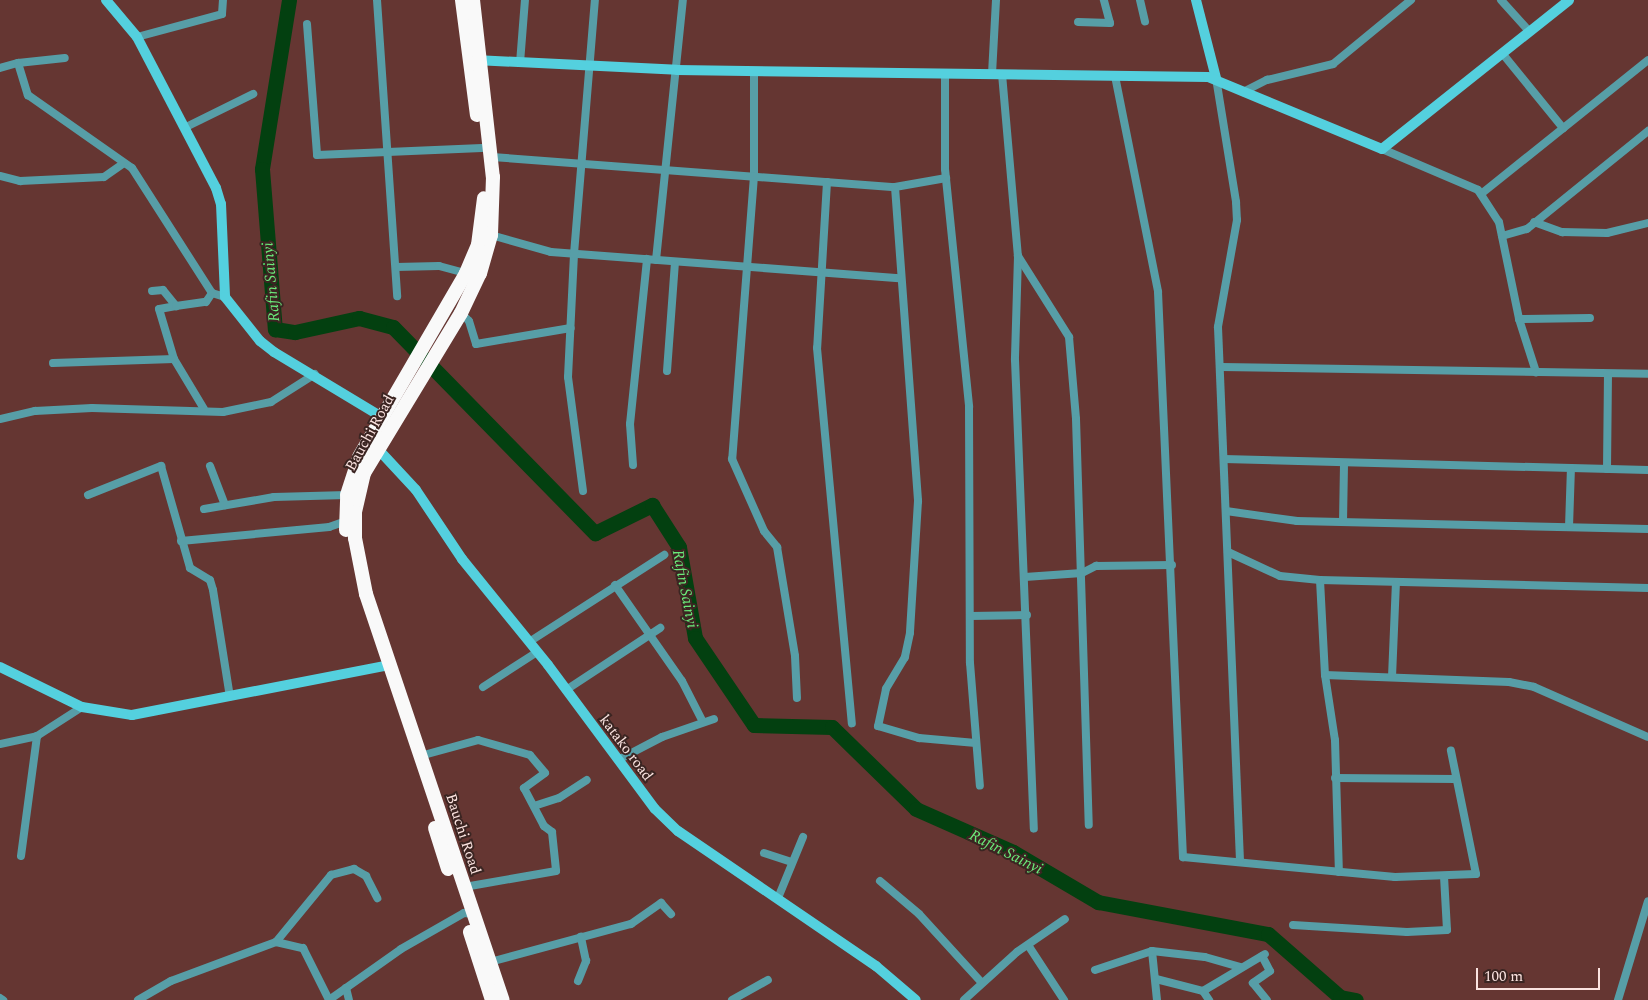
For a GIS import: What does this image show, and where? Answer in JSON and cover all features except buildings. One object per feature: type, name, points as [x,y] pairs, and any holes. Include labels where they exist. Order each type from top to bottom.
[{"type":"highway","name":"Bauchi Road","points":[[462,0],[474,60],[487,153],[491,235],[480,273],[459,316],[377,448],[360,484],[355,538],[362,581],[385,667],[469,914],[492,1000]]},
{"type":"highway","name":"Bauchi Road","points":[[473,0],[474,60]]},
{"type":"highway","name":"Bauchi Road","points":[[487,153],[481,230],[466,273],[445,311],[380,416],[359,457],[347,495],[346,521],[353,581],[420,756],[464,887],[469,914],[490,962],[503,1000]]},
{"type":"street","points":[[106,0],[137,37],[186,127],[221,204],[225,297]]},
{"type":"street","points":[[137,37],[222,14],[223,0]]},
{"type":"street","points":[[376,0],[390,152],[397,296]]},
{"type":"street","points":[[520,63],[525,0]]},
{"type":"street","points":[[583,491],[568,377],[574,254],[592,66],[595,0]]},
{"type":"street","points":[[656,260],[683,0]]},
{"type":"street","points":[[996,0],[997,74],[1018,256],[1015,360],[1026,577],[1034,829]]},
{"type":"street","points":[[1078,22],[1110,23],[1104,0]]},
{"type":"street","points":[[1140,0],[1146,21]]},
{"type":"street","points":[[1196,0],[1216,78],[1236,220],[1220,299],[1218,327],[1222,367],[1240,861]]},
{"type":"street","points":[[1243,92],[1267,80],[1333,64],[1411,0]]},
{"type":"street","points":[[1501,0],[1529,31]]},
{"type":"street","points":[[1382,149],[1569,0]]},
{"type":"street","points":[[306,24],[318,155],[390,152],[487,153],[582,163],[895,187],[946,178]]},
{"type":"street","points":[[1502,53],[1563,128]]},
{"type":"street","points":[[0,68],[18,63],[65,58]]},
{"type":"street","points":[[474,60],[676,70],[1216,78],[1243,92],[1478,190],[1499,222],[1519,319],[1536,372]]},
{"type":"street","points":[[1481,194],[1648,60]]},
{"type":"street","points":[[18,63],[28,95],[124,163],[164,214],[189,262],[212,293],[225,297],[260,341],[380,416]]},
{"type":"street","points":[[754,71],[754,176],[745,267],[732,459],[764,530],[777,547],[795,656],[797,698]]},
{"type":"street","points":[[945,73],[946,178],[969,407],[970,616],[980,786]]},
{"type":"street","points":[[1115,76],[1158,292],[1172,565],[1183,857],[1240,861],[1249,866],[1339,872],[1444,877],[1476,874],[1450,751]]},
{"type":"street","points":[[186,127],[252,94]]},
{"type":"street","points":[[1502,236],[1527,229],[1648,131]]},
{"type":"street","points":[[0,176],[20,181],[104,177],[124,163]]},
{"type":"street","points":[[827,182],[817,348],[852,722]]},
{"type":"street","points":[[895,187],[899,278],[918,501],[910,634],[905,657],[886,689],[878,726],[919,738],[976,743]]},
{"type":"street","points":[[1534,222],[1562,232],[1589,233],[1648,223]]},
{"type":"street","points":[[491,235],[551,252],[822,274],[899,278]]},
{"type":"street","points":[[1018,256],[1069,337],[1082,573],[1089,825]]},
{"type":"street","points":[[633,465],[630,424],[647,260]]},
{"type":"street","points":[[667,371],[676,262]]},
{"type":"street","points":[[396,267],[439,266],[466,273]]},
{"type":"street","points":[[152,291],[163,290],[176,306]]},
{"type":"street","points":[[204,409],[174,359],[159,309],[206,302],[212,293]]},
{"type":"street","points":[[459,316],[469,321],[476,344],[570,328]]},
{"type":"street","points":[[1519,319],[1590,318]]},
{"type":"street","points":[[53,363],[174,359]]},
{"type":"street","points":[[1222,367],[1648,374]]},
{"type":"street","points":[[0,419],[35,411],[92,408],[204,409],[223,412],[271,402],[315,374]]},
{"type":"street","points":[[1607,469],[1608,374]]},
{"type":"street","name":"katako road","points":[[377,448],[412,484],[462,559],[537,652],[636,787],[678,831],[876,966],[916,1000]]},
{"type":"street","points":[[1224,460],[1648,470]]},
{"type":"street","points":[[1343,522],[1344,463]]},
{"type":"street","points":[[88,495],[160,466],[180,541],[190,568],[210,580],[230,697]]},
{"type":"street","points":[[210,466],[225,505]]},
{"type":"street","points":[[1568,527],[1571,468]]},
{"type":"street","points":[[204,509],[274,497],[347,495]]},
{"type":"street","points":[[1226,511],[1297,521],[1648,529]]},
{"type":"street","points":[[180,541],[330,527],[346,521]]},
{"type":"street","points":[[1228,552],[1280,576],[1320,580],[1648,588]]},
{"type":"street","points":[[529,642],[664,555]]},
{"type":"street","points":[[1026,577],[1082,573],[1096,566],[1172,565]]},
{"type":"street","points":[[1320,580],[1325,675],[1335,740],[1339,872]]},
{"type":"street","points":[[1392,677],[1396,583]]},
{"type":"street","points":[[615,585],[682,681],[703,722]]},
{"type":"street","points":[[970,616],[1027,615]]},
{"type":"street","points":[[566,690],[660,628]]},
{"type":"street","points":[[483,687],[537,652]]},
{"type":"street","points":[[0,667],[82,707],[132,715],[385,667]]},
{"type":"street","points":[[1325,675],[1482,680],[1534,687],[1648,737]]},
{"type":"street","points":[[0,744],[37,736],[82,707]]},
{"type":"street","points":[[618,760],[662,737],[703,722],[714,720]]},
{"type":"street","points":[[21,856],[37,736]]},
{"type":"street","points":[[420,756],[478,740],[530,755],[545,773],[524,788],[552,832],[556,871],[464,887]]},
{"type":"street","points":[[1335,778],[1455,779]]},
{"type":"street","points":[[534,806],[559,798],[587,780]]},
{"type":"street","points":[[778,898],[803,837]]},
{"type":"street","points":[[764,853],[792,862]]},
{"type":"street","points":[[138,1000],[170,981],[276,942],[330,875],[354,869],[366,876],[377,898]]},
{"type":"street","points":[[1293,924],[1407,932],[1447,930],[1444,877]]},
{"type":"street","points":[[880,881],[919,914],[982,984]]},
{"type":"street","points":[[1618,1000],[1648,901]]},
{"type":"street","points":[[490,962],[631,924],[661,904],[671,914]]},
{"type":"street","points":[[276,942],[302,948],[329,1000],[401,949],[469,914]]},
{"type":"street","points":[[964,1000],[1028,945],[1065,919]]},
{"type":"street","points":[[578,981],[586,961],[581,937]]},
{"type":"street","points":[[1028,945],[1064,1000]]},
{"type":"street","points":[[1152,951],[1157,1000]]},
{"type":"street","points":[[1095,970],[1152,951],[1205,956],[1241,967]]},
{"type":"street","points":[[1203,991],[1264,955],[1270,970],[1253,983],[1267,1000]]},
{"type":"street","points":[[1156,978],[1203,991],[1209,1000]]},
{"type":"street","points":[[732,1000],[768,980]]},
{"type":"street","points":[[346,988],[349,1000]]},
{"type":"waterway","name":"Rafin Sainyi","points":[[289,0],[262,169],[275,329],[295,332],[359,318],[393,327],[595,533],[652,505],[679,547],[695,638],[754,725],[832,727],[916,809],[1013,852],[1098,902],[1268,934],[1340,997],[1356,1000]]}]
